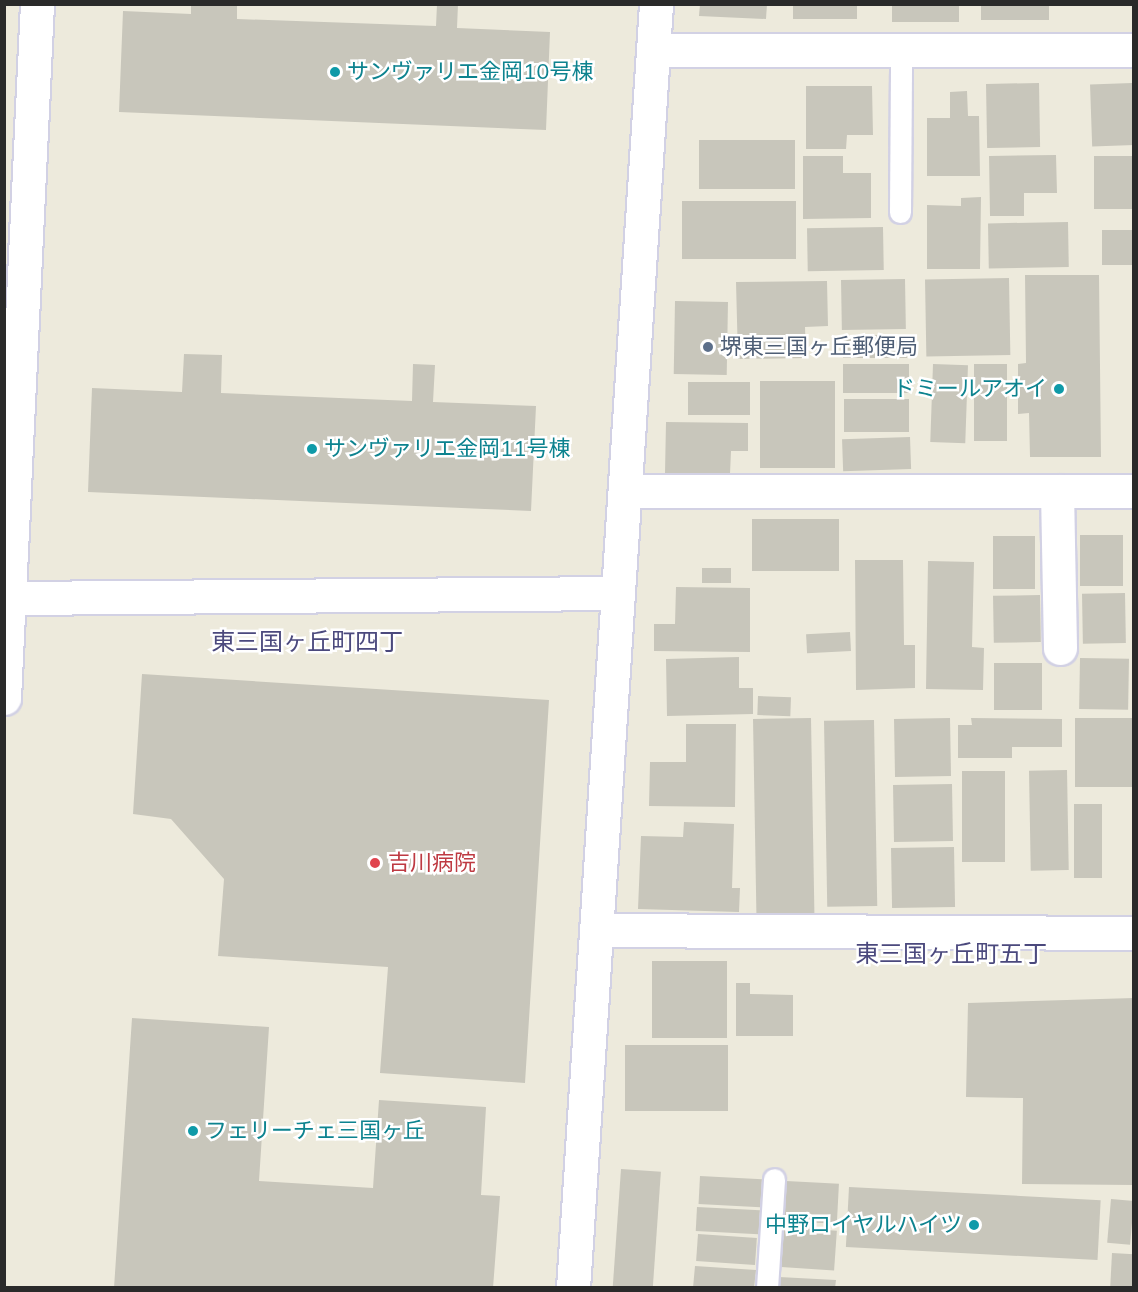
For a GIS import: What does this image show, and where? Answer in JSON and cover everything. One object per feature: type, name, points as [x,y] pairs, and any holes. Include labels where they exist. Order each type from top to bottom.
[{"type":"street","points":[[4,698],[12,598],[37,4]]},
{"type":"street","points":[[573,1287],[656,4]]},
{"type":"street","points":[[653,50],[1134,50]]},
{"type":"street","points":[[625,491],[1134,490]]},
{"type":"street","points":[[1057,491],[1060,648]]},
{"type":"street","points":[[12,598],[618,592]]},
{"type":"street","points":[[596,930],[1134,933]]},
{"type":"lane","points":[[900,50],[900,212]]},
{"type":"lane","points":[[767,1287],[774,1179]]},
{"type":"building","name":"サンヴァリエ金岡10号棟","points":[[191,4],[237,4],[237,19],[436,26],[437,4],[458,4],[457,28],[550,32],[546,130],[119,112],[123,11],[191,14]]},
{"type":"building","points":[[700,4],[767,4],[766,19],[699,16]]},
{"type":"building","points":[[793,4],[857,4],[857,19],[793,19]]},
{"type":"building","points":[[892,4],[959,4],[959,22],[892,22]]},
{"type":"building","points":[[981,4],[1049,4],[1049,20],[981,20]]},
{"type":"building","points":[[1039,83],[1040,147],[987,148],[986,84]]},
{"type":"building","points":[[1132,83],[1134,145],[1092,146],[1090,84]]},
{"type":"building","points":[[806,86],[872,86],[873,135],[847,135],[846,149],[806,149]]},
{"type":"building","points":[[967,91],[968,116],[979,116],[980,176],[927,176],[927,118],[950,118],[950,92]]},
{"type":"building","points":[[699,140],[795,140],[795,189],[699,189]]},
{"type":"building","points":[[1056,155],[1057,193],[1024,193],[1024,216],[990,216],[989,156]]},
{"type":"building","points":[[803,156],[843,156],[843,173],[871,173],[871,218],[803,219]]},
{"type":"building","points":[[1094,156],[1134,156],[1134,209],[1094,209]]},
{"type":"building","points":[[981,197],[980,269],[927,269],[927,205],[961,206],[961,198]]},
{"type":"building","points":[[682,201],[796,201],[796,259],[682,259]]},
{"type":"building","points":[[1068,222],[1069,267],[989,268],[988,223]]},
{"type":"building","points":[[883,227],[884,270],[808,271],[807,228]]},
{"type":"building","points":[[1102,230],[1134,230],[1134,265],[1102,265]]},
{"type":"building","name":"ドミールアオイ","points":[[1025,275],[1099,275],[1101,457],[1030,457],[1029,413],[1018,414],[1018,364],[1026,363]]},
{"type":"building","points":[[1009,278],[1010,355],[926,356],[925,279]]},
{"type":"building","points":[[905,279],[906,329],[842,330],[841,280]]},
{"type":"building","points":[[827,281],[828,326],[805,327],[806,358],[738,359],[736,282]]},
{"type":"building","points":[[675,301],[728,302],[727,375],[674,374]]},
{"type":"building","points":[[843,335],[907,335],[907,358],[843,358]]},
{"type":"building","name":"サンヴァリエ金岡11号棟","points":[[184,354],[222,355],[221,393],[412,401],[413,364],[435,365],[433,402],[536,406],[531,511],[88,492],[92,388],[182,392]]},
{"type":"building","points":[[843,364],[909,364],[909,393],[843,393]]},
{"type":"building","points":[[933,364],[968,365],[965,443],[930,442]]},
{"type":"building","points":[[974,364],[1007,364],[1007,441],[974,441]]},
{"type":"building","points":[[760,381],[835,381],[835,468],[760,468]]},
{"type":"building","points":[[688,382],[750,382],[750,415],[688,415]]},
{"type":"building","points":[[844,399],[909,399],[909,432],[844,432]]},
{"type":"building","points":[[666,422],[748,423],[748,451],[731,451],[730,474],[665,473]]},
{"type":"building","points":[[910,437],[911,469],[843,471],[842,439]]},
{"type":"building","points":[[752,519],[839,519],[839,571],[752,571]]},
{"type":"building","points":[[1080,535],[1123,535],[1123,586],[1080,586]]},
{"type":"building","points":[[993,536],[1035,536],[1035,589],[993,589]]},
{"type":"building","points":[[855,560],[903,560],[904,645],[915,645],[915,688],[856,690]]},
{"type":"building","points":[[928,561],[974,562],[972,647],[984,648],[983,690],[926,689]]},
{"type":"building","points":[[702,568],[731,568],[731,583],[702,583]]},
{"type":"building","points":[[676,587],[750,588],[750,652],[654,651],[654,624],[675,624]]},
{"type":"building","points":[[1125,593],[1126,643],[1083,644],[1082,594]]},
{"type":"building","points":[[1040,595],[1041,642],[994,643],[993,596]]},
{"type":"building","points":[[850,632],[851,651],[807,653],[806,634]]},
{"type":"building","points":[[739,657],[739,688],[753,688],[753,714],[667,716],[666,659]]},
{"type":"building","points":[[1080,658],[1129,659],[1128,710],[1079,709]]},
{"type":"building","points":[[994,663],[1042,663],[1042,710],[994,710]]},
{"type":"building","name":"吉川病院","points":[[142,674],[549,700],[525,1083],[380,1073],[388,967],[218,956],[224,879],[171,819],[133,814]]},
{"type":"building","points":[[758,696],[791,697],[790,716],[757,715]]},
{"type":"building","points":[[811,718],[814,913],[756,914],[753,719]]},
{"type":"building","points":[[950,718],[951,776],[895,777],[894,719]]},
{"type":"building","points":[[971,718],[1062,719],[1062,747],[1012,747],[1012,758],[958,758],[958,725],[972,725]]},
{"type":"building","points":[[1075,718],[1134,718],[1134,787],[1075,787]]},
{"type":"building","points":[[874,720],[877,906],[827,907],[824,721]]},
{"type":"building","points":[[686,724],[736,724],[735,807],[649,806],[650,762],[686,762]]},
{"type":"building","points":[[1067,770],[1069,870],[1031,871],[1029,771]]},
{"type":"building","points":[[962,771],[1005,771],[1005,862],[962,862]]},
{"type":"building","points":[[952,784],[953,841],[894,842],[893,785]]},
{"type":"building","points":[[1074,804],[1102,804],[1102,878],[1074,878]]},
{"type":"building","points":[[684,822],[734,824],[732,888],[740,888],[739,912],[638,909],[641,836],[683,837]]},
{"type":"building","points":[[954,847],[955,907],[892,908],[891,848]]},
{"type":"building","points":[[652,961],[727,961],[727,1038],[652,1038]]},
{"type":"building","points":[[736,983],[750,983],[750,994],[793,995],[793,1036],[736,1036]]},
{"type":"building","points":[[1134,998],[1134,1185],[1022,1184],[1023,1098],[966,1097],[968,1003]]},
{"type":"building","name":"フェリーチェ三国ヶ丘","points":[[132,1018],[269,1027],[259,1181],[373,1188],[379,1100],[486,1107],[481,1195],[500,1196],[493,1288],[114,1288]]},
{"type":"building","points":[[625,1045],[728,1045],[728,1111],[625,1111]]},
{"type":"building","points":[[621,1169],[661,1172],[653,1288],[613,1288]]},
{"type":"building","points":[[700,1176],[762,1179],[760,1207],[699,1204]]},
{"type":"building","points":[[786,1181],[839,1184],[837,1224],[784,1221]]},
{"type":"building","name":"中野ロイヤルハイツ","points":[[849,1187],[1101,1200],[1098,1260],[846,1247]]},
{"type":"building","points":[[1111,1199],[1134,1201],[1130,1245],[1107,1243]]},
{"type":"building","points":[[697,1207],[760,1210],[759,1234],[696,1231]]},
{"type":"building","points":[[784,1227],[837,1231],[834,1271],[781,1267]]},
{"type":"building","points":[[698,1234],[757,1238],[755,1265],[696,1261]]},
{"type":"building","points":[[1112,1253],[1134,1254],[1132,1288],[1110,1288]]},
{"type":"building","points":[[695,1266],[756,1270],[754,1288],[693,1288]]},
{"type":"building","points":[[779,1277],[836,1280],[835,1288],[778,1288]]},
{"type":"place","name":"サンヴァリエ金岡10号棟","points":[[335,72]]},
{"type":"place","name":"堺東三国ヶ丘郵便局","points":[[708,347]]},
{"type":"place","name":"ドミールアオイ","points":[[1059,389]]},
{"type":"place","name":"サンヴァリエ金岡11号棟","points":[[312,449]]},
{"type":"place","name":"吉川病院","points":[[375,863]]},
{"type":"place","name":"フェリーチェ三国ヶ丘","points":[[193,1131]]},
{"type":"place","name":"中野ロイヤルハイツ","points":[[974,1225]]},
{"type":"district","name":"東三国ヶ丘町四丁","points":[[307,642]]},
{"type":"district","name":"東三国ヶ丘町五丁","points":[[951,954]]}]
